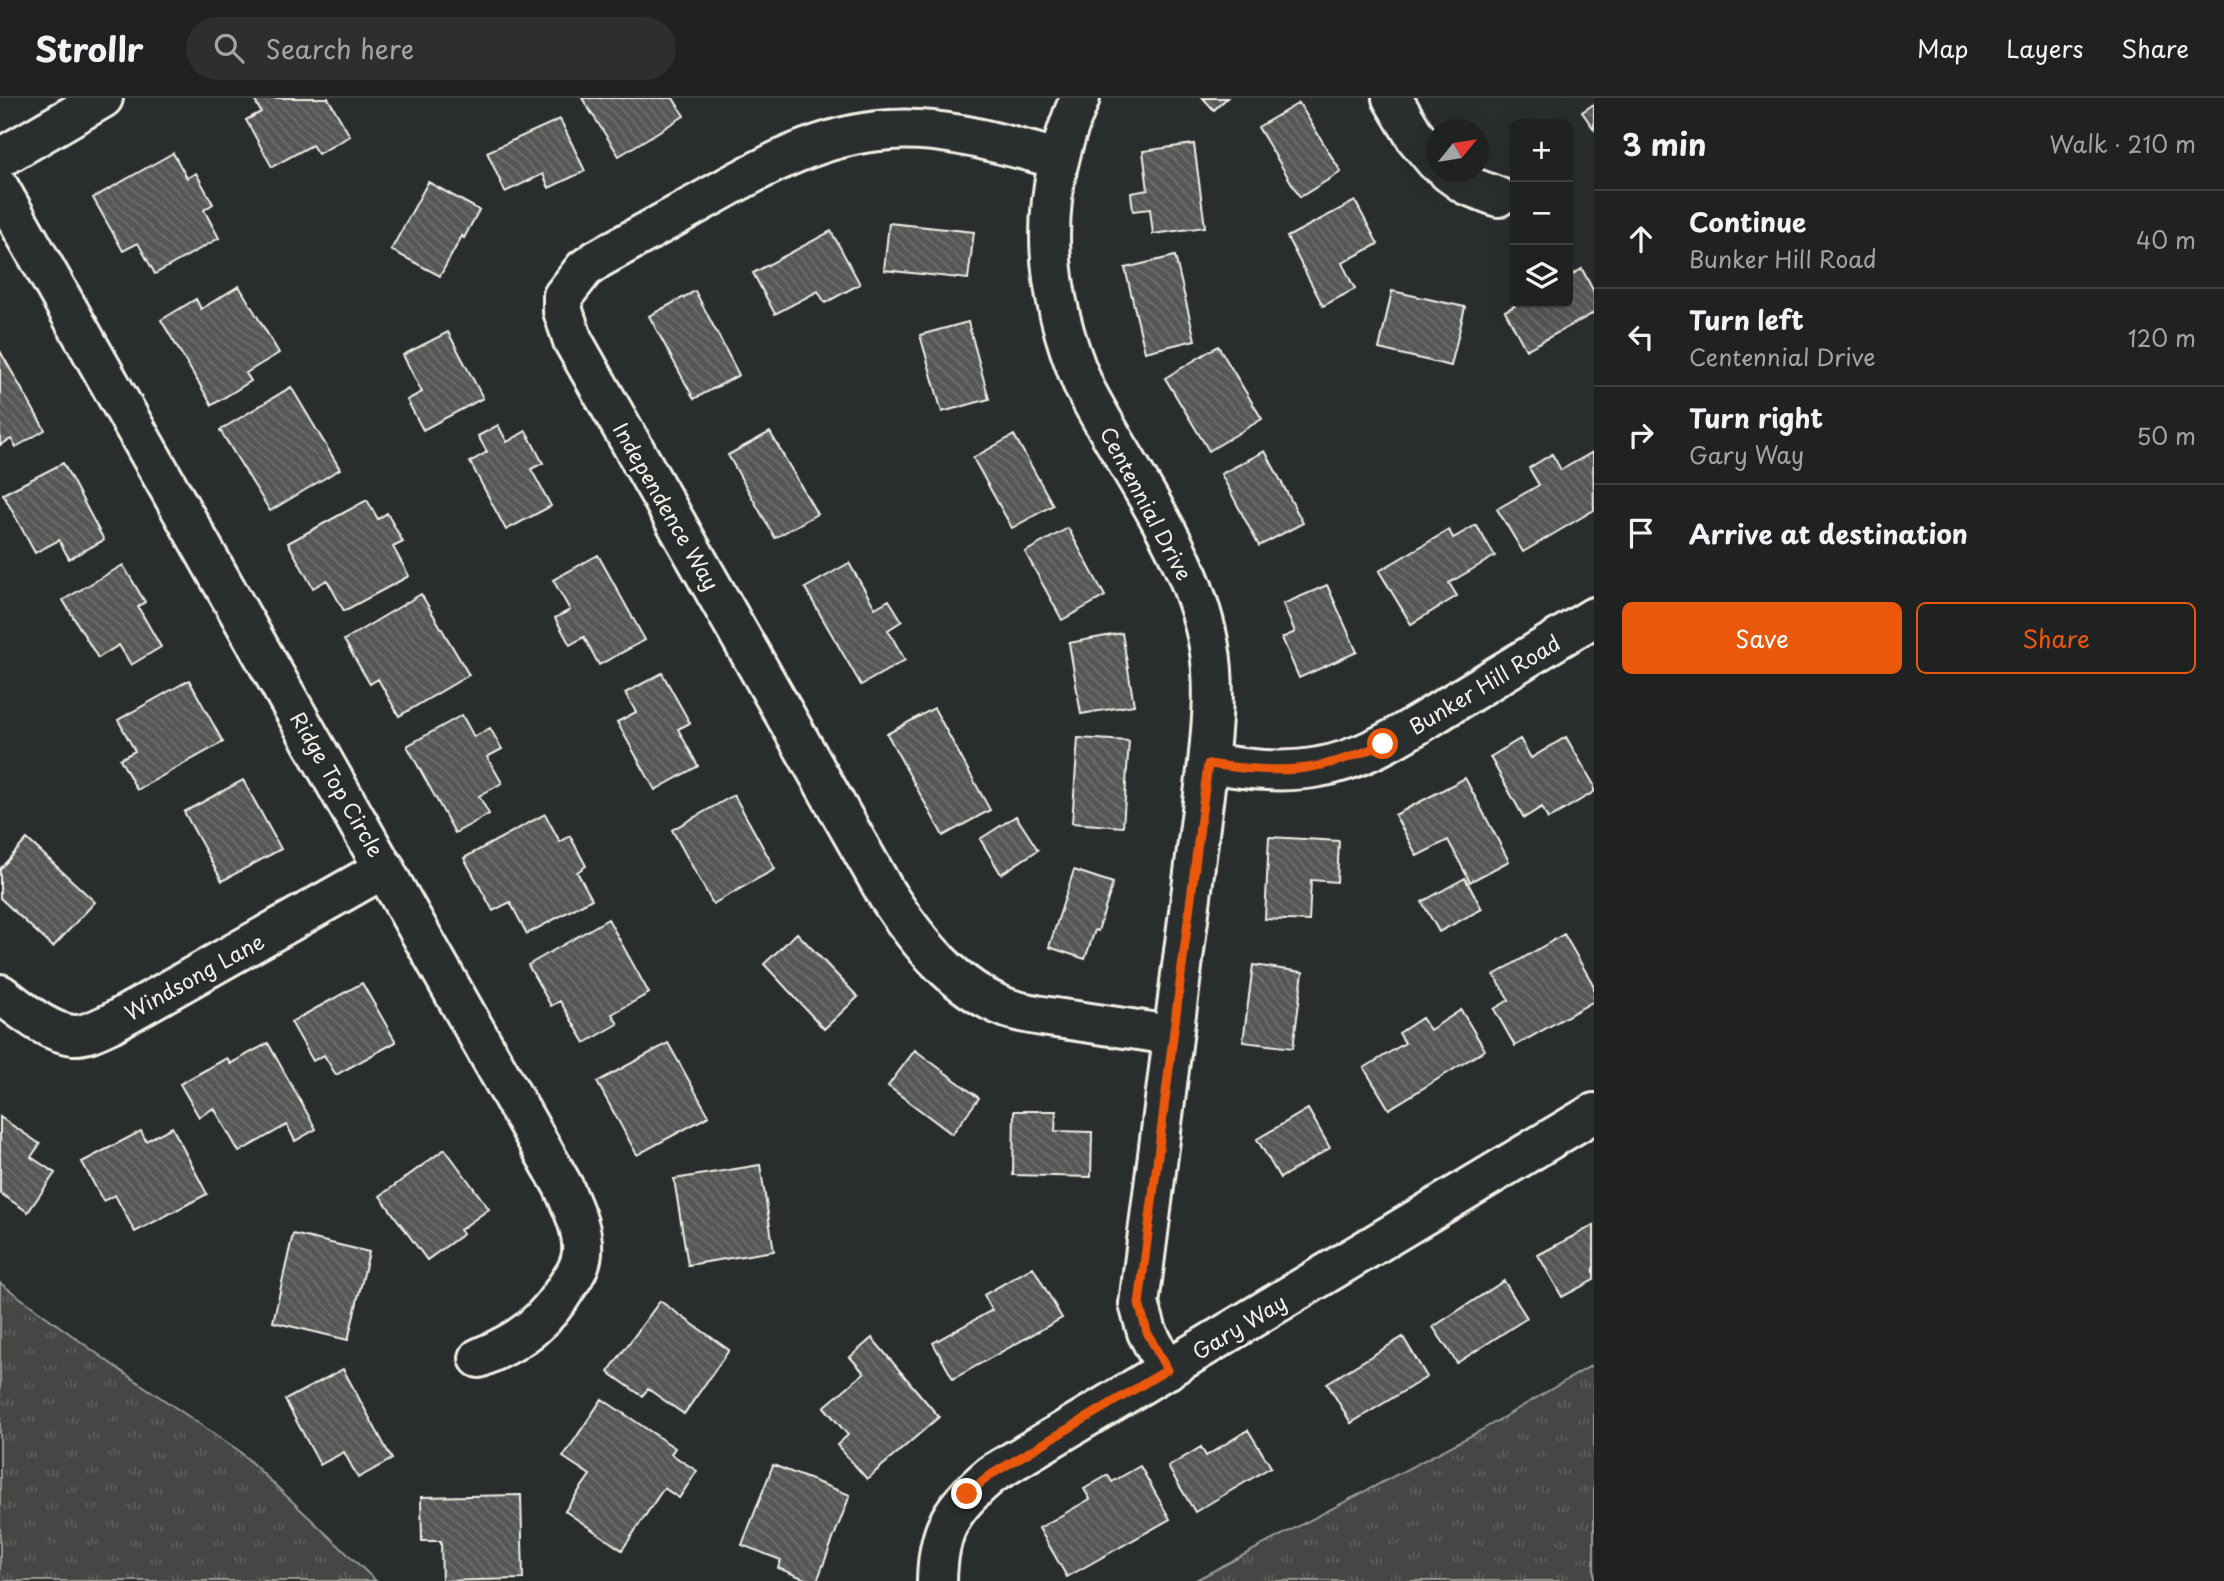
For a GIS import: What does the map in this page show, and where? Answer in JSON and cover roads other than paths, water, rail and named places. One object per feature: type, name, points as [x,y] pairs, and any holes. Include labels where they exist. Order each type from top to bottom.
[{"type":"street","points":[[0,158],[103,98]]},
{"type":"street","name":"Centennial Drive","points":[[1080,98],[1058,159],[1051,204],[1051,249],[1061,318],[1084,387],[1174,545],[1195,594],[1204,621],[1212,675],[1208,764],[1139,1304],[1147,1332],[1167,1370]]},
{"type":"street","points":[[1392,98],[1426,149]]},
{"type":"street","name":"Independence Way","points":[[1058,159],[993,142],[926,131],[892,129],[830,139],[753,173],[598,259],[584,269],[562,296],[563,311],[573,341],[887,895],[916,936],[932,955],[962,982],[1008,1008],[1042,1016],[1172,1035]]},
{"type":"street","points":[[1462,182],[1499,197]]},
{"type":"street","name":"Ridge Top Circle","points":[[0,189],[563,1186],[579,1224],[582,1254],[576,1272],[554,1309],[533,1328],[506,1346],[479,1358]]},
{"type":"street","name":"Bunker Hill Road","points":[[1208,764],[1287,771],[1321,767],[1352,758],[1413,727],[1594,618]]},
{"type":"street","name":"Windsong Lane","points":[[0,994],[48,1026],[74,1035],[87,1033],[111,1023],[385,869]]},
{"type":"street","name":"Gary Way","points":[[937,1581],[938,1552],[949,1520],[967,1494],[992,1474],[1594,1112]]}]
